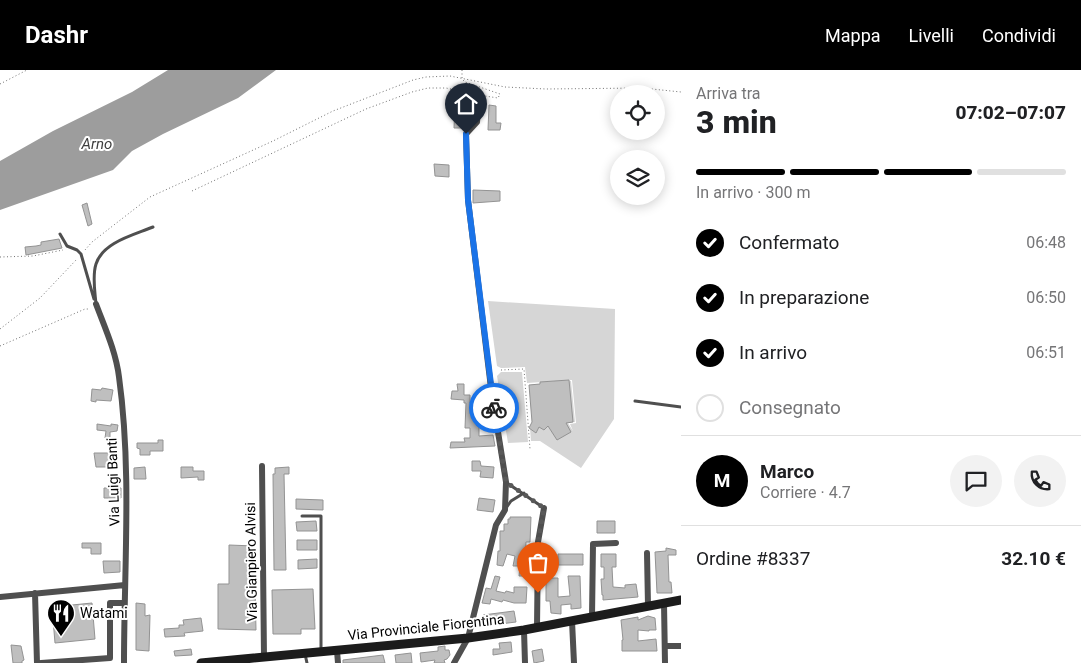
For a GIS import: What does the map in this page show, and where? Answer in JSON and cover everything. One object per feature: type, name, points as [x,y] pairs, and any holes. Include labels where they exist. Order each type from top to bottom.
[{"type":"main road","name":"Via Provinciale Fiorentina","points":[[201,663],[252,661],[264,657],[306,658],[321,652],[468,638],[537,628],[681,600]]},
{"type":"street","points":[[454,663],[468,638],[496,525],[505,510],[506,482],[491,388],[468,200],[466,134],[477,122],[478,96]]},
{"type":"street","name":"Via Luigi Banti","points":[[97,308],[112,346],[119,376],[124,434],[127,522],[124,663]]},
{"type":"street","name":"Via Gianpiero Alvisi","points":[[262,466],[264,657]]},
{"type":"street","points":[[537,628],[538,542],[544,508]]},
{"type":"street","points":[[592,617],[593,544],[616,543]]},
{"type":"street","points":[[648,552],[648,606]]},
{"type":"street","points":[[0,597],[125,585]]},
{"type":"street","points":[[35,593],[37,663]]},
{"type":"street","points":[[41,663],[110,658],[110,603],[124,603]]},
{"type":"street","points":[[664,603],[666,663]]},
{"type":"street","points":[[572,621],[574,663]]},
{"type":"street","points":[[524,630],[525,663]]},
{"type":"street","points":[[666,646],[681,646]]},
{"type":"street","points":[[337,651],[338,663]]},
{"type":"lane","points":[[97,308],[95,266],[99,257],[105,249],[115,243],[153,226]]},
{"type":"lane","points":[[60,234],[67,246],[81,254],[97,308]]},
{"type":"lane","points":[[635,401],[681,407]]},
{"type":"lane","points":[[506,482],[544,508]]},
{"type":"lane","points":[[505,510],[511,501],[524,493]]},
{"type":"lane","points":[[302,516],[321,516],[321,652]]},
{"type":"path","points":[[0,84],[27,70]]},
{"type":"path","points":[[462,70],[462,79]]},
{"type":"path","points":[[0,329],[40,298],[92,242],[150,197],[332,112],[413,80],[426,77],[450,76],[505,87],[546,89],[642,88],[681,92]]},
{"type":"path","points":[[192,191],[366,109],[412,92],[428,88],[446,88],[478,96],[498,98],[500,94],[465,82],[462,79]]},
{"type":"path","points":[[0,256],[33,256],[72,249]]},
{"type":"path","points":[[0,346],[84,309],[97,308]]},
{"type":"path","points":[[501,370],[524,369],[530,449]]},
{"type":"shaded area","points":[[488,301],[615,309],[614,419],[581,468],[540,441],[531,441],[530,428],[533,421],[533,412],[531,412],[530,385],[571,381],[575,422],[568,423],[573,431],[570,424],[576,423],[572,380],[527,383],[525,367],[501,368],[497,366]]},
{"type":"shaded area","points":[[501,372],[522,372],[528,442],[508,443],[497,376]]},
{"type":"water","name":"Arno","points":[[168,70],[276,70],[238,98],[132,151],[113,170],[0,210],[0,161],[53,131],[132,92]]},
{"type":"building","points":[[455,102],[464,102],[464,128],[454,128]]},
{"type":"building","points":[[489,105],[496,106],[496,123],[501,123],[500,130],[488,130]]},
{"type":"building","points":[[434,164],[449,165],[449,177],[435,176]]},
{"type":"building","points":[[473,190],[500,191],[500,201],[473,203]]},
{"type":"building","points":[[87,203],[92,224],[88,226],[82,205]]},
{"type":"building","points":[[59,239],[62,248],[26,255],[25,247],[41,245],[41,242]]},
{"type":"building","points":[[569,380],[573,422],[566,423],[571,432],[557,440],[548,426],[544,430],[539,427],[536,433],[529,428],[532,422],[529,385],[540,384],[540,382]]},
{"type":"building","points":[[457,384],[464,384],[464,395],[470,395],[470,403],[478,404],[477,426],[479,426],[479,436],[493,435],[495,446],[450,448],[451,442],[465,442],[464,438],[470,438],[470,428],[465,428],[466,403],[464,403],[464,400],[451,399],[452,391],[458,391]]},
{"type":"building","points":[[102,388],[113,390],[111,401],[91,401],[92,389],[101,390]]},
{"type":"building","points":[[97,424],[118,425],[117,431],[110,432],[110,439],[105,438],[106,431],[97,430]]},
{"type":"building","points":[[158,440],[163,440],[163,451],[150,451],[150,455],[140,455],[137,443],[158,443]]},
{"type":"building","points":[[94,453],[111,453],[113,467],[96,467]]},
{"type":"building","points":[[472,461],[480,461],[481,466],[494,467],[493,478],[480,477],[481,471],[472,471]]},
{"type":"building","points":[[145,467],[146,479],[134,479],[134,468]]},
{"type":"building","points":[[181,467],[193,467],[193,471],[204,471],[204,480],[198,480],[198,477],[181,478]]},
{"type":"building","points":[[289,467],[289,474],[284,474],[286,570],[274,570],[273,474],[275,474],[275,468]]},
{"type":"building","points":[[104,488],[121,488],[121,498],[104,498]]},
{"type":"building","points":[[479,498],[495,500],[493,512],[477,510]]},
{"type":"building","points":[[296,499],[323,500],[323,510],[296,509]]},
{"type":"building","points":[[510,517],[531,517],[530,542],[526,542],[525,565],[528,565],[528,576],[519,576],[520,566],[513,566],[515,556],[507,554],[503,566],[497,565],[498,551],[500,551],[500,531],[504,531],[504,524],[508,524]]},
{"type":"building","points":[[316,521],[317,531],[297,531],[296,522]]},
{"type":"building","points":[[597,521],[615,521],[615,533],[597,533]]},
{"type":"building","points":[[297,540],[317,540],[317,550],[297,550]]},
{"type":"building","points":[[82,543],[101,543],[101,554],[91,554],[91,548],[82,548]]},
{"type":"building","points":[[229,545],[254,546],[256,630],[218,629],[218,584],[229,584]]},
{"type":"building","points":[[666,548],[676,550],[676,555],[668,555],[669,582],[671,582],[672,593],[657,593],[655,552],[666,551]]},
{"type":"building","points":[[558,554],[583,554],[583,565],[558,565]]},
{"type":"building","points":[[601,554],[616,554],[616,567],[612,567],[613,587],[625,588],[625,585],[636,584],[638,597],[603,600],[601,579],[604,579],[604,567],[601,567]]},
{"type":"building","points":[[317,559],[317,568],[298,569],[298,560]]},
{"type":"building","points":[[103,561],[120,561],[120,572],[104,573]]},
{"type":"building","points":[[495,576],[500,577],[496,591],[514,593],[514,587],[527,587],[526,603],[514,603],[503,600],[502,602],[491,599],[490,604],[482,603],[486,588],[491,589]]},
{"type":"building","points":[[568,576],[580,576],[581,608],[571,609],[571,604],[561,605],[561,614],[551,613],[550,601],[546,601],[546,578],[558,578],[558,597],[570,596]]},
{"type":"building","points":[[313,589],[315,629],[301,629],[301,634],[273,634],[272,590]]},
{"type":"building","points":[[92,603],[95,639],[55,643],[52,607]]},
{"type":"building","points":[[136,603],[145,604],[145,616],[150,615],[149,651],[136,650]]},
{"type":"building","points":[[514,611],[516,622],[484,626],[483,615]]},
{"type":"building","points":[[648,616],[655,618],[656,630],[638,630],[638,641],[656,639],[657,651],[622,651],[621,620],[638,617],[638,620]]},
{"type":"building","points":[[201,618],[203,631],[184,633],[185,636],[165,637],[164,629],[179,628],[179,625],[184,625],[183,620]]},
{"type":"building","points":[[511,642],[512,652],[493,655],[493,649],[500,649],[499,643]]},
{"type":"building","points":[[11,645],[21,646],[24,660],[22,663],[13,663]]},
{"type":"building","points":[[445,646],[445,650],[449,650],[450,655],[444,660],[445,663],[434,663],[435,660],[421,662],[420,653],[438,651],[438,647]]},
{"type":"building","points":[[191,649],[192,655],[175,656],[174,651]]},
{"type":"building","points":[[542,649],[544,661],[534,663],[532,651]]},
{"type":"building","points":[[411,653],[412,663],[396,663],[395,655]]},
{"type":"building","points":[[383,655],[385,663],[343,663],[343,660]]},
{"type":"way so far","points":[[494,408],[506,482],[544,508],[538,542],[538,593]]},
{"type":"place","name":"Watami","points":[[61,637]]},
{"type":"route","points":[[466,134],[468,200],[494,408]]}]
